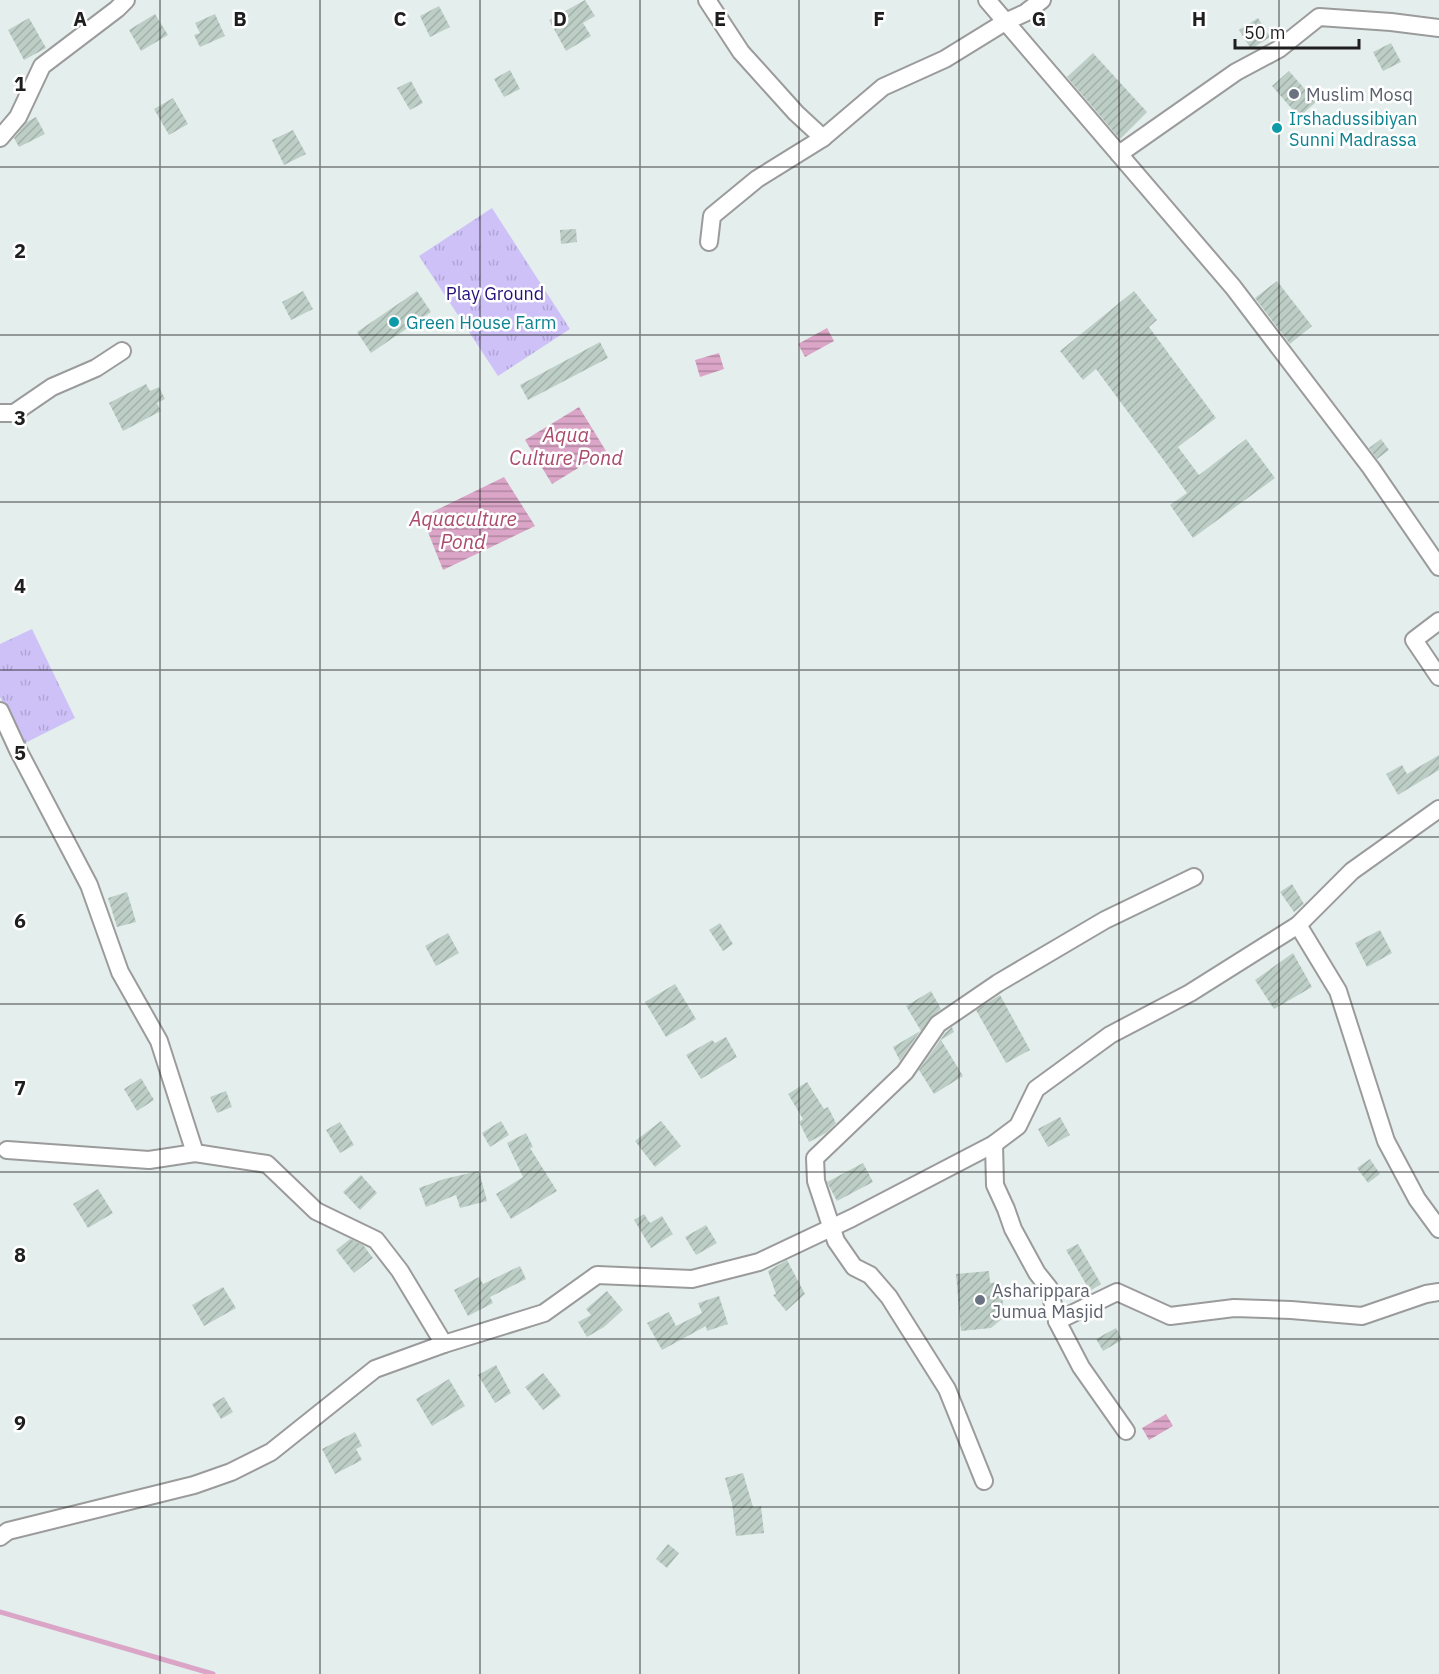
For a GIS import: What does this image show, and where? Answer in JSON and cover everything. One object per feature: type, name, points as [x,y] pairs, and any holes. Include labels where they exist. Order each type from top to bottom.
[{"type":"street","points":[[0,138],[18,117],[42,66],[126,0]]},
{"type":"street","points":[[706,0],[741,52],[796,113],[823,138]]},
{"type":"street","points":[[987,0],[1233,286],[1371,468],[1439,567]]},
{"type":"street","points":[[709,242],[712,216],[757,179],[823,138],[883,87],[945,59],[1005,22],[1025,13],[1042,0]]},
{"type":"street","points":[[1119,154],[1236,72],[1279,49],[1319,17],[1439,28]]},
{"type":"street","points":[[0,413],[14,413],[52,387],[96,368],[122,351]]},
{"type":"street","points":[[1439,621],[1414,640],[1439,677]]},
{"type":"street","points":[[0,711],[89,885],[120,972],[159,1041],[195,1153]]},
{"type":"street","points":[[0,1536],[8,1531],[194,1485],[231,1472],[271,1452],[375,1369],[444,1344],[544,1313],[597,1275],[692,1279],[759,1262],[832,1227],[994,1144],[1018,1126],[1036,1089],[1110,1035],[1190,993],[1299,925],[1352,871],[1439,809]]},
{"type":"street","points":[[984,1481],[947,1389],[889,1297],[870,1275],[854,1267],[836,1241],[816,1181],[815,1158],[905,1072],[938,1024],[998,982],[1105,920],[1194,877]]},
{"type":"street","points":[[1299,925],[1338,991],[1386,1141],[1417,1199],[1439,1229]]},
{"type":"street","points":[[994,1144],[995,1185],[1013,1230],[1037,1273],[1049,1288],[1057,1321],[1081,1367],[1126,1431]]},
{"type":"street","points":[[7,1150],[148,1160],[195,1153],[267,1164],[316,1211],[376,1240],[400,1271],[444,1344]]},
{"type":"street","points":[[1057,1321],[1117,1292],[1170,1316],[1234,1308],[1362,1316],[1426,1294],[1439,1292]]},
{"type":"green space","name":"Play Ground","points":[[492,208],[570,329],[498,376],[419,256]]},
{"type":"green space","points":[[32,629],[75,718],[23,744],[0,697],[0,644]]},
{"type":"water","points":[[827,328],[834,341],[805,357],[798,344]]},
{"type":"water","points":[[719,353],[724,369],[700,377],[695,360]]},
{"type":"water","name":"Aqua Culture Pond","points":[[579,407],[606,451],[552,484],[525,440]]},
{"type":"water","name":"Aquaculture Pond","points":[[504,477],[535,526],[443,570],[422,517]]},
{"type":"water","points":[[1166,1414],[1173,1426],[1149,1440],[1142,1428]]},
{"type":"building","points":[[585,0],[595,16],[583,23],[591,36],[566,51],[549,20]]},
{"type":"building","points":[[439,6],[450,27],[430,37],[420,16]]},
{"type":"building","points":[[155,14],[168,35],[141,51],[129,30]]},
{"type":"building","points":[[215,14],[225,36],[200,47],[194,35],[200,33],[195,23]]},
{"type":"building","points":[[29,18],[46,48],[24,60],[8,30]]},
{"type":"building","points":[[1258,18],[1270,37],[1251,49],[1239,30]]},
{"type":"building","points":[[1391,43],[1401,62],[1383,71],[1373,52]]},
{"type":"building","points":[[1093,53],[1147,112],[1120,139],[1067,77]]},
{"type":"building","points":[[510,70],[520,89],[504,97],[494,79]]},
{"type":"building","name":"Muslim Mosq","points":[[1289,71],[1316,102],[1299,117],[1272,86]]},
{"type":"building","points":[[411,81],[423,103],[410,110],[397,88]]},
{"type":"building","points":[[173,98],[188,124],[169,135],[154,109]]},
{"type":"building","points":[[36,117],[45,134],[19,147],[14,138],[27,122]]},
{"type":"building","points":[[293,130],[306,154],[284,165],[272,140]]},
{"type":"building","points":[[576,229],[577,242],[561,244],[560,230]]},
{"type":"building","points":[[1277,281],[1312,326],[1290,344],[1255,298]]},
{"type":"building","points":[[303,291],[313,309],[291,320],[282,302]]},
{"type":"building","name":"Green House Farm","points":[[417,291],[431,312],[371,353],[357,332]]},
{"type":"building","points":[[1134,291],[1157,320],[1149,327],[1216,418],[1178,447],[1199,475],[1246,439],[1275,478],[1193,538],[1170,505],[1187,493],[1096,369],[1083,380],[1060,351]]},
{"type":"building","points":[[600,342],[608,358],[528,400],[520,385]]},
{"type":"building","points":[[146,384],[150,391],[159,387],[165,399],[157,403],[161,411],[123,431],[109,403]]},
{"type":"building","points":[[1381,439],[1389,450],[1377,459],[1369,448]]},
{"type":"building","points":[[1439,755],[1439,770],[1398,795],[1386,774],[1402,765],[1407,774]]},
{"type":"building","points":[[1292,884],[1304,904],[1294,912],[1280,892]]},
{"type":"building","points":[[127,892],[136,922],[117,927],[108,898]]},
{"type":"building","points":[[720,923],[733,944],[723,951],[709,930]]},
{"type":"building","points":[[1380,930],[1392,953],[1367,967],[1355,943]]},
{"type":"building","points":[[448,933],[459,953],[436,966],[425,946]]},
{"type":"building","points":[[1293,953],[1312,987],[1274,1009],[1255,980]]},
{"type":"building","points":[[675,984],[696,1019],[666,1037],[645,1002]]},
{"type":"building","points":[[931,991],[941,1009],[930,1018],[921,1031],[906,1006]]},
{"type":"building","points":[[1000,995],[1030,1050],[1006,1063],[976,1010]]},
{"type":"building","points":[[952,1027],[954,1032],[941,1040],[963,1076],[934,1094],[919,1070],[946,1032]]},
{"type":"building","points":[[920,1031],[900,1061],[893,1047]]},
{"type":"building","points":[[726,1037],[737,1057],[701,1079],[686,1055],[712,1040],[715,1043]]},
{"type":"building","points":[[141,1078],[154,1100],[137,1111],[124,1089]]},
{"type":"building","points":[[807,1082],[824,1109],[828,1107],[836,1123],[826,1133],[809,1142],[799,1122],[803,1119],[788,1094]]},
{"type":"building","points":[[226,1091],[232,1107],[217,1113],[210,1097]]},
{"type":"building","points":[[1060,1117],[1070,1135],[1048,1147],[1038,1129]]},
{"type":"building","points":[[501,1121],[509,1135],[490,1147],[482,1133]]},
{"type":"building","points":[[661,1121],[681,1146],[655,1167],[635,1141]]},
{"type":"building","points":[[340,1122],[354,1145],[340,1153],[326,1130]]},
{"type":"building","points":[[526,1133],[533,1147],[530,1148],[557,1191],[511,1219],[496,1194],[523,1177],[507,1143]]},
{"type":"building","points":[[1370,1159],[1380,1174],[1368,1183],[1357,1168]]},
{"type":"building","points":[[863,1163],[873,1182],[837,1201],[827,1182]]},
{"type":"building","points":[[479,1171],[487,1201],[460,1208],[456,1195],[426,1207],[419,1188],[444,1179]]},
{"type":"building","points":[[361,1175],[377,1193],[360,1210],[343,1192]]},
{"type":"building","points":[[98,1189],[113,1213],[88,1228],[73,1204]]},
{"type":"building","points":[[644,1214],[650,1223],[662,1216],[673,1234],[651,1248],[634,1220]]},
{"type":"building","points":[[706,1225],[717,1243],[696,1255],[685,1237]]},
{"type":"building","points":[[350,1239],[363,1245],[373,1258],[354,1273],[336,1250]]},
{"type":"building","points":[[1078,1244],[1101,1284],[1090,1291],[1066,1250]]},
{"type":"building","points":[[787,1260],[805,1294],[786,1311],[773,1295],[776,1294],[768,1271]]},
{"type":"building","points":[[520,1266],[526,1279],[490,1297],[493,1303],[468,1316],[454,1290],[479,1277],[483,1284]]},
{"type":"building","name":"Asharippara Jumua Masjid","points":[[989,1271],[990,1283],[1001,1282],[1004,1317],[991,1328],[961,1331],[956,1274]]},
{"type":"building","points":[[223,1287],[236,1308],[204,1326],[192,1305]]},
{"type":"building","points":[[607,1291],[623,1310],[604,1327],[587,1337],[578,1322],[591,1315],[586,1309]]},
{"type":"building","points":[[719,1296],[728,1324],[707,1331],[706,1326],[662,1350],[647,1323],[669,1312],[676,1326],[702,1313],[698,1303]]},
{"type":"building","points":[[1116,1328],[1122,1340],[1103,1351],[1096,1339]]},
{"type":"building","points":[[496,1365],[511,1393],[495,1403],[478,1375]]},
{"type":"building","points":[[543,1373],[561,1396],[543,1410],[525,1387]]},
{"type":"building","points":[[449,1379],[465,1406],[432,1426],[416,1399]]},
{"type":"building","points":[[224,1397],[233,1412],[221,1419],[212,1404]]},
{"type":"building","points":[[355,1432],[362,1446],[356,1449],[362,1460],[335,1474],[322,1449]]},
{"type":"building","points":[[743,1473],[753,1507],[761,1506],[764,1533],[736,1536],[732,1503],[725,1478]]},
{"type":"building","points":[[668,1544],[679,1553],[667,1568],[656,1559]]},
{"type":"waterway","points":[[0,1612],[213,1674]]},
{"type":"place","name":"Muslim Mosq","points":[[1294,94]]},
{"type":"place","name":"Irshadussibiyan Sunni Madrassa","points":[[1277,128]]},
{"type":"place","name":"Green House Farm","points":[[394,322]]},
{"type":"place","name":"Asharippara Jumua Masjid","points":[[980,1300]]}]
